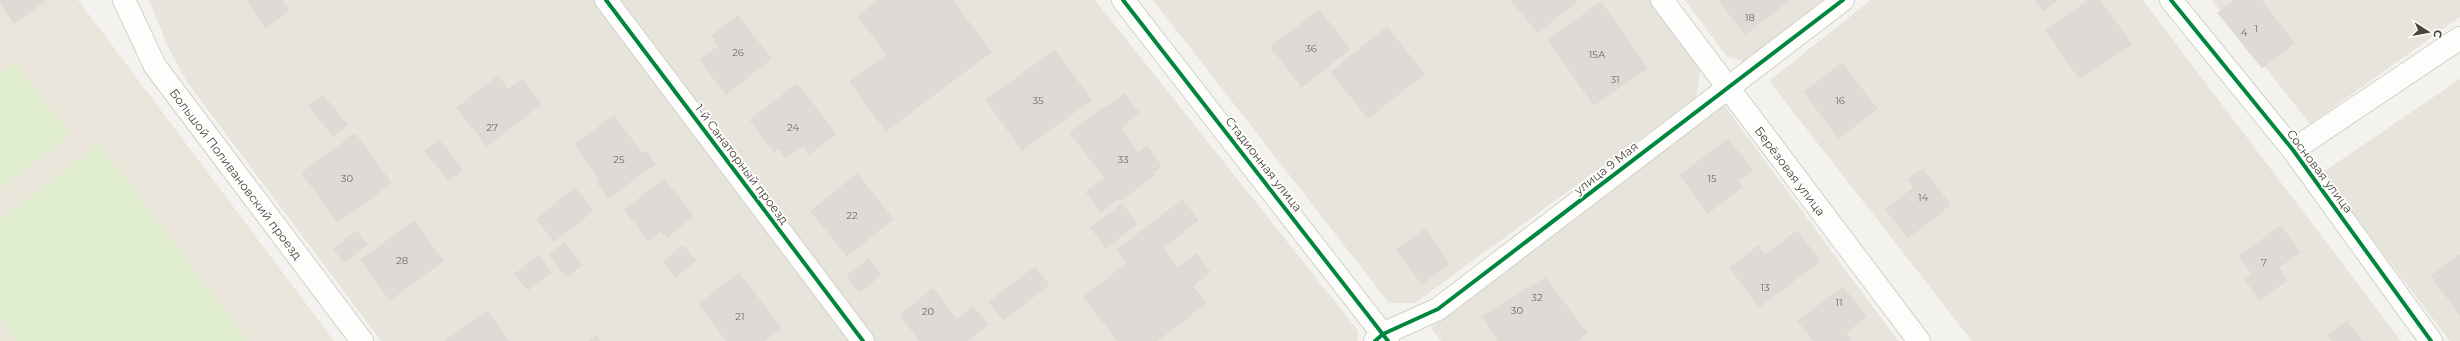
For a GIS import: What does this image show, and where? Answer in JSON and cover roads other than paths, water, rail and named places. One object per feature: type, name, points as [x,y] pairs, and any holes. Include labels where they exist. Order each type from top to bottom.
[{"type":"street","name":"Большой Поливановский проезд","points":[[124,0],[155,66],[362,341]]},
{"type":"street","name":"1-й Санаторный проезд","points":[[606,0],[864,341]]},
{"type":"street","name":"Стадионная улица","points":[[1123,0],[1382,339]]},
{"type":"street","name":"Берёзовая улица","points":[[1662,0],[1919,341]]},
{"type":"street","name":"улица 9 Мая","points":[[1382,339],[1438,309],[1843,0]]},
{"type":"street","name":"Сосновая улица","points":[[2171,0],[2293,150],[2431,341]]},
{"type":"street","points":[[2293,150],[2460,38]]}]
